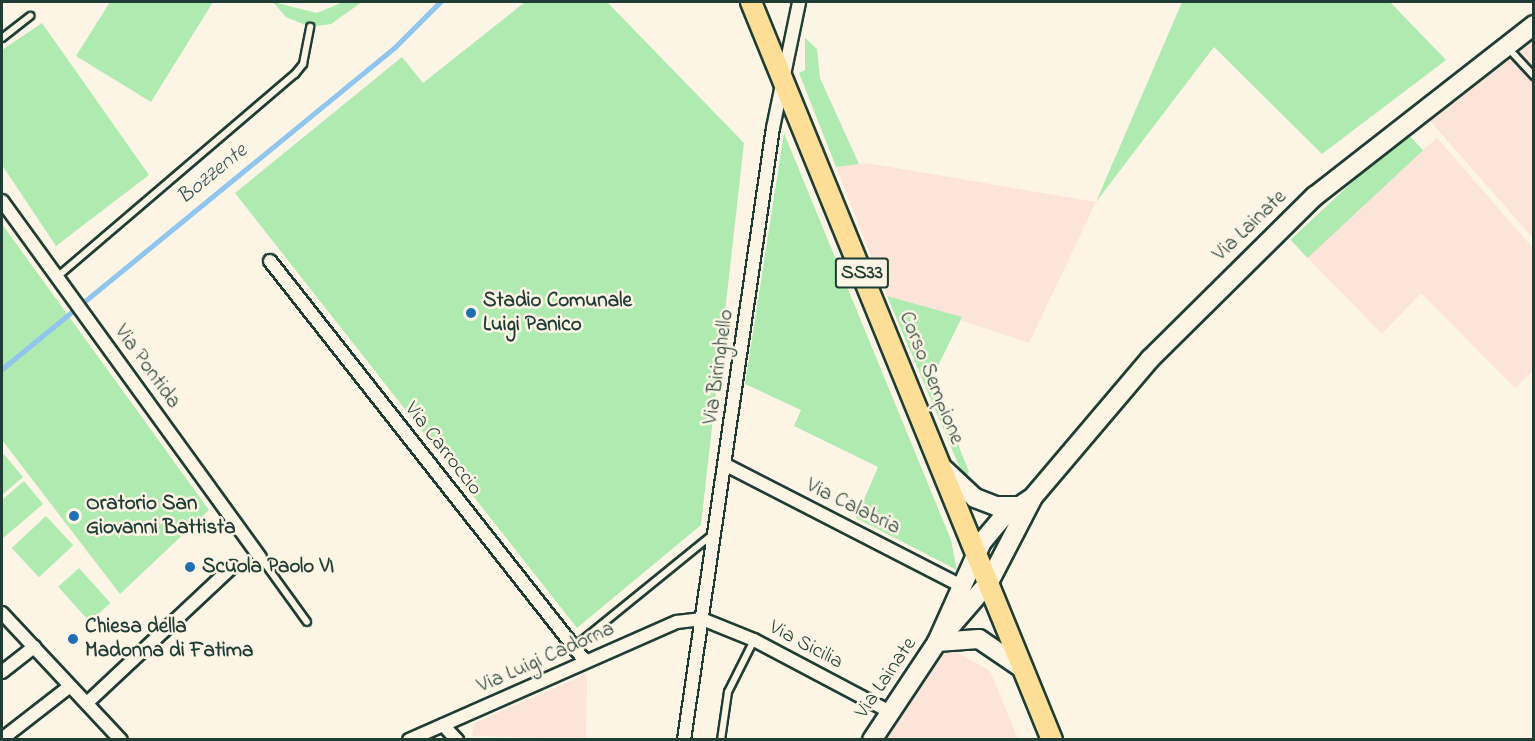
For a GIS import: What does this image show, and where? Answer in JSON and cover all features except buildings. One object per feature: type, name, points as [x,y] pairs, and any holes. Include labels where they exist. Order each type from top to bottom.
[{"type":"main road","name":"Corso Sempione","points":[[751,2],[978,553],[1052,740]]},
{"type":"main road","name":"Via Lainate","points":[[937,642],[991,529],[1026,502],[1150,359],[1258,247],[1505,45],[1533,25]]},
{"type":"main road","points":[[941,465],[955,485],[975,498],[996,506],[1026,502]]},
{"type":"main road","name":"Via Lainate","points":[[873,740],[937,642],[989,582],[1026,502]]},
{"type":"main road","points":[[937,642],[979,639],[1023,669]]},
{"type":"street","name":"Via Biringhello","points":[[684,740],[713,534],[783,80],[799,2]]},
{"type":"street","name":"Via Pontida","points":[[2,201],[260,557]]},
{"type":"street","name":"Via Carroccio","points":[[270,261],[585,661]]},
{"type":"street","name":"Via Calabria","points":[[724,464],[963,587]]},
{"type":"street","points":[[87,704],[232,567]]},
{"type":"street","points":[[2,613],[121,740]]},
{"type":"street","name":"Via Sicilia","points":[[702,619],[754,640],[890,712]]},
{"type":"street","name":"Via Luigi Cadorna","points":[[409,740],[677,622],[702,619]]},
{"type":"street","points":[[2,672],[34,647]]},
{"type":"street","points":[[2,739],[70,686]]},
{"type":"street","points":[[443,725],[457,740]]},
{"type":"lane","points":[[2,38],[30,16]]},
{"type":"lane","points":[[56,277],[295,74],[303,64],[310,27]]},
{"type":"lane","points":[[1505,45],[1533,76]]},
{"type":"lane","points":[[574,647],[713,534]]},
{"type":"lane","points":[[260,557],[308,622]]},
{"type":"lane","points":[[722,740],[729,692],[754,640]]},
{"type":"shaded area","points":[[1533,29],[1533,238],[1423,113]]},
{"type":"shaded area","points":[[1437,138],[1533,248],[1533,371],[1515,388],[1421,293],[1382,334],[1303,253]]},
{"type":"shaded area","points":[[866,163],[1096,202],[1029,343],[887,296],[836,167]]},
{"type":"shaded area","points":[[942,644],[990,671],[1018,739],[877,740]]},
{"type":"shaded area","points":[[587,674],[586,739],[472,736],[474,723]]},
{"type":"green space","points":[[110,2],[213,2],[151,102],[76,56]]},
{"type":"green space","points":[[273,2],[317,13],[343,2],[362,2],[331,24],[310,27],[286,17]]},
{"type":"green space","name":"Stadio Comunale Luigi Panico","points":[[525,2],[607,2],[744,143],[701,525],[577,628],[235,193],[402,57],[423,83]]},
{"type":"green space","points":[[1182,2],[1390,2],[1446,60],[1322,154],[1214,47],[1096,202]]},
{"type":"green space","points":[[42,23],[149,175],[56,246],[2,165],[2,50]]},
{"type":"green space","points":[[805,38],[817,49],[820,78],[859,164],[836,167],[799,73],[805,70]]},
{"type":"green space","points":[[1406,132],[1423,150],[1307,258],[1290,240]]},
{"type":"green space","points":[[784,133],[951,540],[957,570],[856,518],[878,467],[794,426],[801,410],[745,384]]},
{"type":"green space","points":[[2,224],[209,510],[120,594],[2,440]]},
{"type":"green space","points":[[887,296],[962,317],[932,378],[969,472],[965,480]]},
{"type":"green space","points":[[2,452],[23,477],[2,495]]},
{"type":"green space","points":[[24,481],[43,504],[2,539],[2,500]]},
{"type":"green space","points":[[46,516],[73,545],[39,577],[12,548]]},
{"type":"green space","points":[[79,568],[110,603],[90,622],[58,587]]},
{"type":"waterway","name":"Bozzente","points":[[2,369],[394,48],[440,2]]},
{"type":"place","name":"Stadio Comunale Luigi Panico","points":[[471,313]]},
{"type":"place","name":"Oratorio San Giovanni Battista","points":[[74,516]]},
{"type":"place","name":"Scuola Paolo VI","points":[[190,567]]},
{"type":"place","name":"Chiesa della Madonna di Fatima","points":[[73,639]]}]
